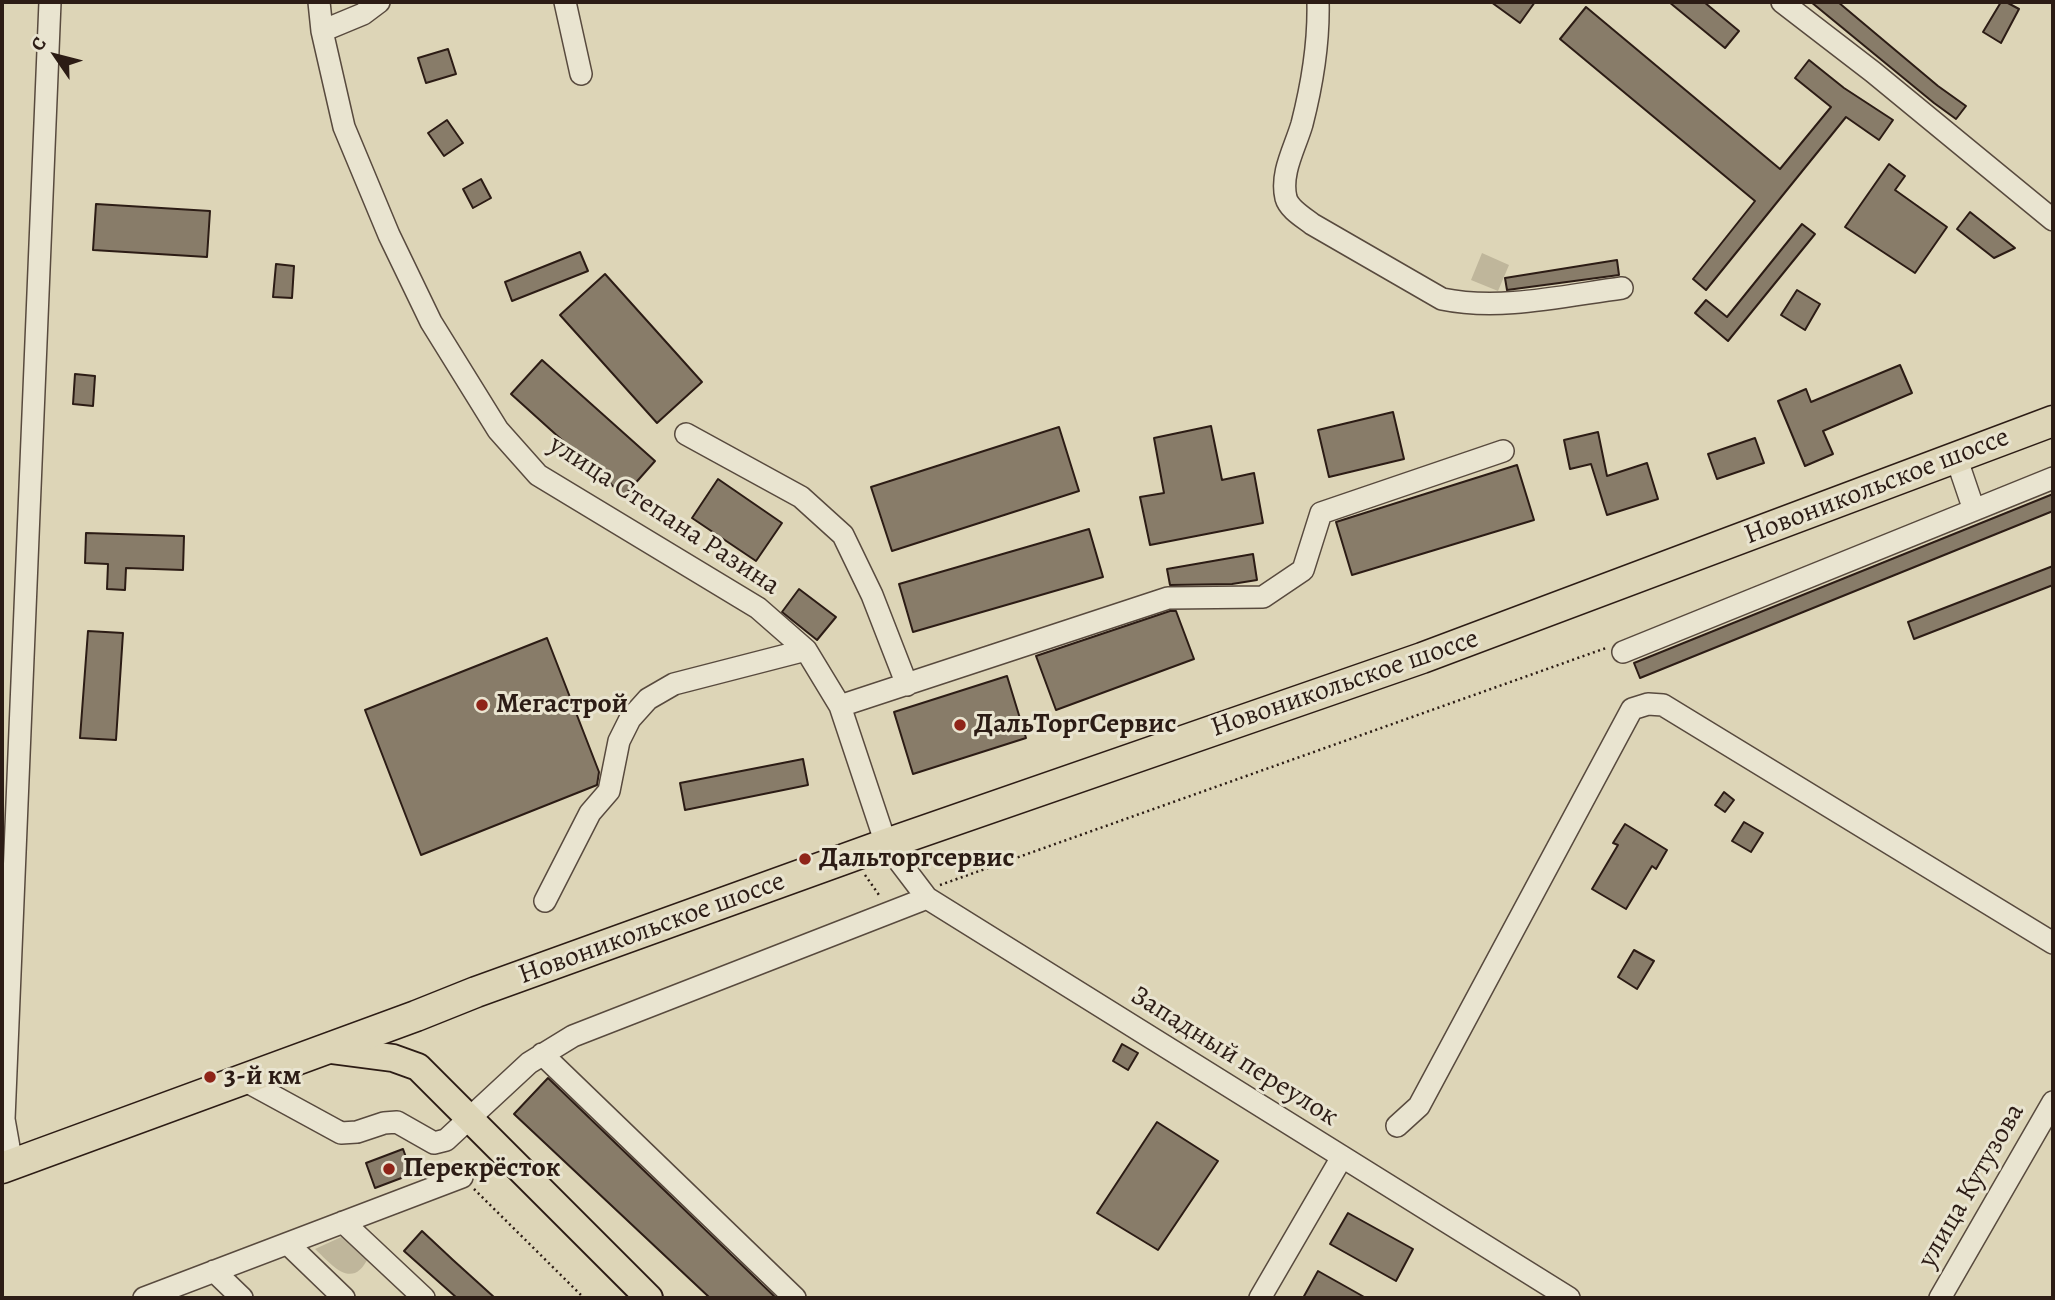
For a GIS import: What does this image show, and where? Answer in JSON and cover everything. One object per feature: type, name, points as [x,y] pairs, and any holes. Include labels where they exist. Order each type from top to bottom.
[{"type":"highway","name":"Новоникольское шоссе","points":[[7,1166],[886,844],[1422,659],[2053,421]]},
{"type":"main road","points":[[324,1049],[393,1058],[418,1067],[649,1298]]},
{"type":"street","points":[[7,1166],[4,1119],[50,2]]},
{"type":"street","name":"улица Степана Разина","points":[[319,2],[322,31],[344,127],[389,234],[431,323],[498,430],[538,475],[758,608],[806,650],[840,706],[886,844]]},
{"type":"street","points":[[322,31],[363,14],[379,2]]},
{"type":"street","points":[[565,2],[581,74]]},
{"type":"street","points":[[1318,2],[1319,18],[1313,71],[1285,183],[1286,200],[1296,211],[1312,224],[1441,299],[1466,304],[1515,302],[1622,288]]},
{"type":"street","points":[[1782,2],[1873,72],[2053,220]]},
{"type":"street","points":[[686,434],[801,497],[843,535],[872,595],[907,685]]},
{"type":"street","points":[[840,706],[1168,598],[1263,597],[1303,570],[1321,513],[1503,451]]},
{"type":"street","points":[[1956,457],[1974,510]]},
{"type":"street","points":[[1619,648],[2053,478]]},
{"type":"street","points":[[545,901],[590,813],[609,791],[619,741],[629,719],[648,699],[674,684],[806,650]]},
{"type":"street","points":[[1397,1126],[1419,1106],[1632,709],[1648,704],[1663,705],[2053,943]]},
{"type":"street","name":"Западный переулок","points":[[886,844],[924,894],[1569,1298]]},
{"type":"street","points":[[242,1079],[341,1133],[357,1132],[384,1123],[397,1122],[434,1143],[446,1140],[503,1085],[542,1054],[573,1036],[924,894]]},
{"type":"street","points":[[542,1054],[795,1298]]},
{"type":"street","name":"улица Кутузова","points":[[1940,1298],[2053,1102]]},
{"type":"street","points":[[1260,1298],[1342,1157]]},
{"type":"street","points":[[144,1298],[176,1294],[215,1271],[462,1177]]},
{"type":"street","points":[[343,1222],[424,1298]]},
{"type":"street","points":[[288,1244],[344,1298]]},
{"type":"street","points":[[215,1271],[242,1298]]},
{"type":"path","points":[[924,894],[1144,811],[1619,648]]},
{"type":"path","points":[[462,1177],[584,1298]]},
{"type":"shaded area","points":[[1482,253],[1509,265],[1498,291],[1471,280]]},
{"type":"shaded area","points":[[350,1233],[369,1256],[363,1267],[349,1274],[335,1268],[315,1249]]},
{"type":"building","points":[[1491,2],[1535,2],[1520,23]]},
{"type":"building","points":[[1669,2],[1704,2],[1739,31],[1725,48]]},
{"type":"building","points":[[1811,2],[1838,2],[1938,86],[1966,106],[1956,119]]},
{"type":"building","points":[[2001,2],[2019,9],[2001,43],[1983,32]]},
{"type":"building","points":[[1586,7],[1780,169],[1831,107],[1795,78],[1809,60],[1844,88],[1893,120],[1879,140],[1846,117],[1706,290],[1693,279],[1755,201],[1560,39]]},
{"type":"building","points":[[448,49],[456,74],[426,83],[418,58]]},
{"type":"building","points":[[447,120],[463,143],[444,156],[428,133]]},
{"type":"building","points":[[1889,164],[1905,176],[1895,190],[1947,227],[1915,273],[1845,227]]},
{"type":"building","points":[[481,179],[491,198],[473,208],[463,189]]},
{"type":"building","points":[[96,204],[210,211],[207,257],[93,250]]},
{"type":"building","points":[[1970,212],[2015,248],[1994,258],[1957,229]]},
{"type":"building","points":[[1802,224],[1815,234],[1728,341],[1695,313],[1706,300],[1727,317]]},
{"type":"building","points":[[580,252],[588,271],[512,301],[505,282]]},
{"type":"building","points":[[1617,260],[1619,275],[1507,290],[1505,278]]},
{"type":"building","points":[[276,264],[294,266],[292,298],[273,297]]},
{"type":"building","points":[[605,274],[702,382],[657,423],[560,315]]},
{"type":"building","points":[[1797,290],[1820,304],[1805,330],[1781,315]]},
{"type":"building","points":[[542,360],[655,461],[624,496],[511,394]]},
{"type":"building","points":[[1900,365],[1912,393],[1823,431],[1833,454],[1805,466],[1778,401],[1806,389],[1811,402]]},
{"type":"building","points":[[75,374],[95,376],[93,406],[73,404]]},
{"type":"building","points":[[1393,412],[1404,459],[1329,477],[1318,430]]},
{"type":"building","points":[[1211,426],[1222,480],[1254,473],[1263,523],[1150,545],[1140,497],[1164,493],[1154,438]]},
{"type":"building","points":[[1059,427],[1079,491],[892,551],[871,487]]},
{"type":"building","points":[[1598,432],[1607,476],[1647,463],[1658,499],[1607,515],[1591,464],[1570,469],[1564,440]]},
{"type":"building","points":[[1755,438],[1764,463],[1717,479],[1708,454]]},
{"type":"building","points":[[1517,465],[1534,520],[1352,575],[1336,522]]},
{"type":"building","points":[[718,479],[782,523],[756,561],[692,518]]},
{"type":"building","points":[[2053,494],[2053,511],[1640,678],[1634,663]]},
{"type":"building","points":[[1089,529],[1103,577],[913,632],[899,584]]},
{"type":"building","points":[[86,533],[184,536],[183,570],[126,568],[125,590],[107,589],[108,564],[85,563]]},
{"type":"building","points":[[1253,554],[1257,580],[1232,584],[1170,585],[1167,569]]},
{"type":"building","points":[[2053,566],[2053,585],[1914,639],[1908,622]]},
{"type":"building","points":[[799,589],[836,617],[817,640],[782,612]]},
{"type":"building","points":[[1176,611],[1194,659],[1056,710],[1036,656]]},
{"type":"building","points":[[88,631],[123,633],[116,740],[80,738]]},
{"type":"building","points":[[547,638],[599,772],[597,785],[421,855],[365,710]]},
{"type":"building","name":"ДальТоргСервис","points":[[1007,676],[1026,738],[913,774],[894,712]]},
{"type":"building","points":[[803,759],[808,785],[685,810],[680,783]]},
{"type":"building","points":[[1724,792],[1734,800],[1725,812],[1715,805]]},
{"type":"building","points":[[1744,822],[1763,833],[1751,852],[1732,841]]},
{"type":"building","points":[[1625,824],[1667,850],[1656,869],[1652,866],[1626,909],[1592,889],[1618,845],[1613,843]]},
{"type":"building","points":[[1634,950],[1654,961],[1637,989],[1618,977]]},
{"type":"building","points":[[1122,1044],[1138,1053],[1128,1070],[1113,1061]]},
{"type":"building","points":[[548,1078],[776,1298],[710,1298],[514,1114]]},
{"type":"building","points":[[1157,1122],[1218,1161],[1158,1250],[1097,1213]]},
{"type":"building","name":"Перекрёсток","points":[[403,1149],[412,1174],[375,1188],[366,1163]]},
{"type":"building","points":[[1348,1213],[1413,1249],[1396,1281],[1330,1244]]},
{"type":"building","points":[[422,1231],[495,1298],[457,1298],[404,1251]]},
{"type":"building","points":[[1318,1271],[1366,1298],[1303,1298]]},
{"type":"place","name":"Мегастрой","points":[[482,705]]},
{"type":"place","name":"ДальТоргСервис","points":[[960,725]]},
{"type":"place","name":"Дальторгсервис","points":[[805,859]]},
{"type":"place","name":"3-й км","points":[[210,1077]]},
{"type":"place","name":"Перекрёсток","points":[[389,1169]]}]
